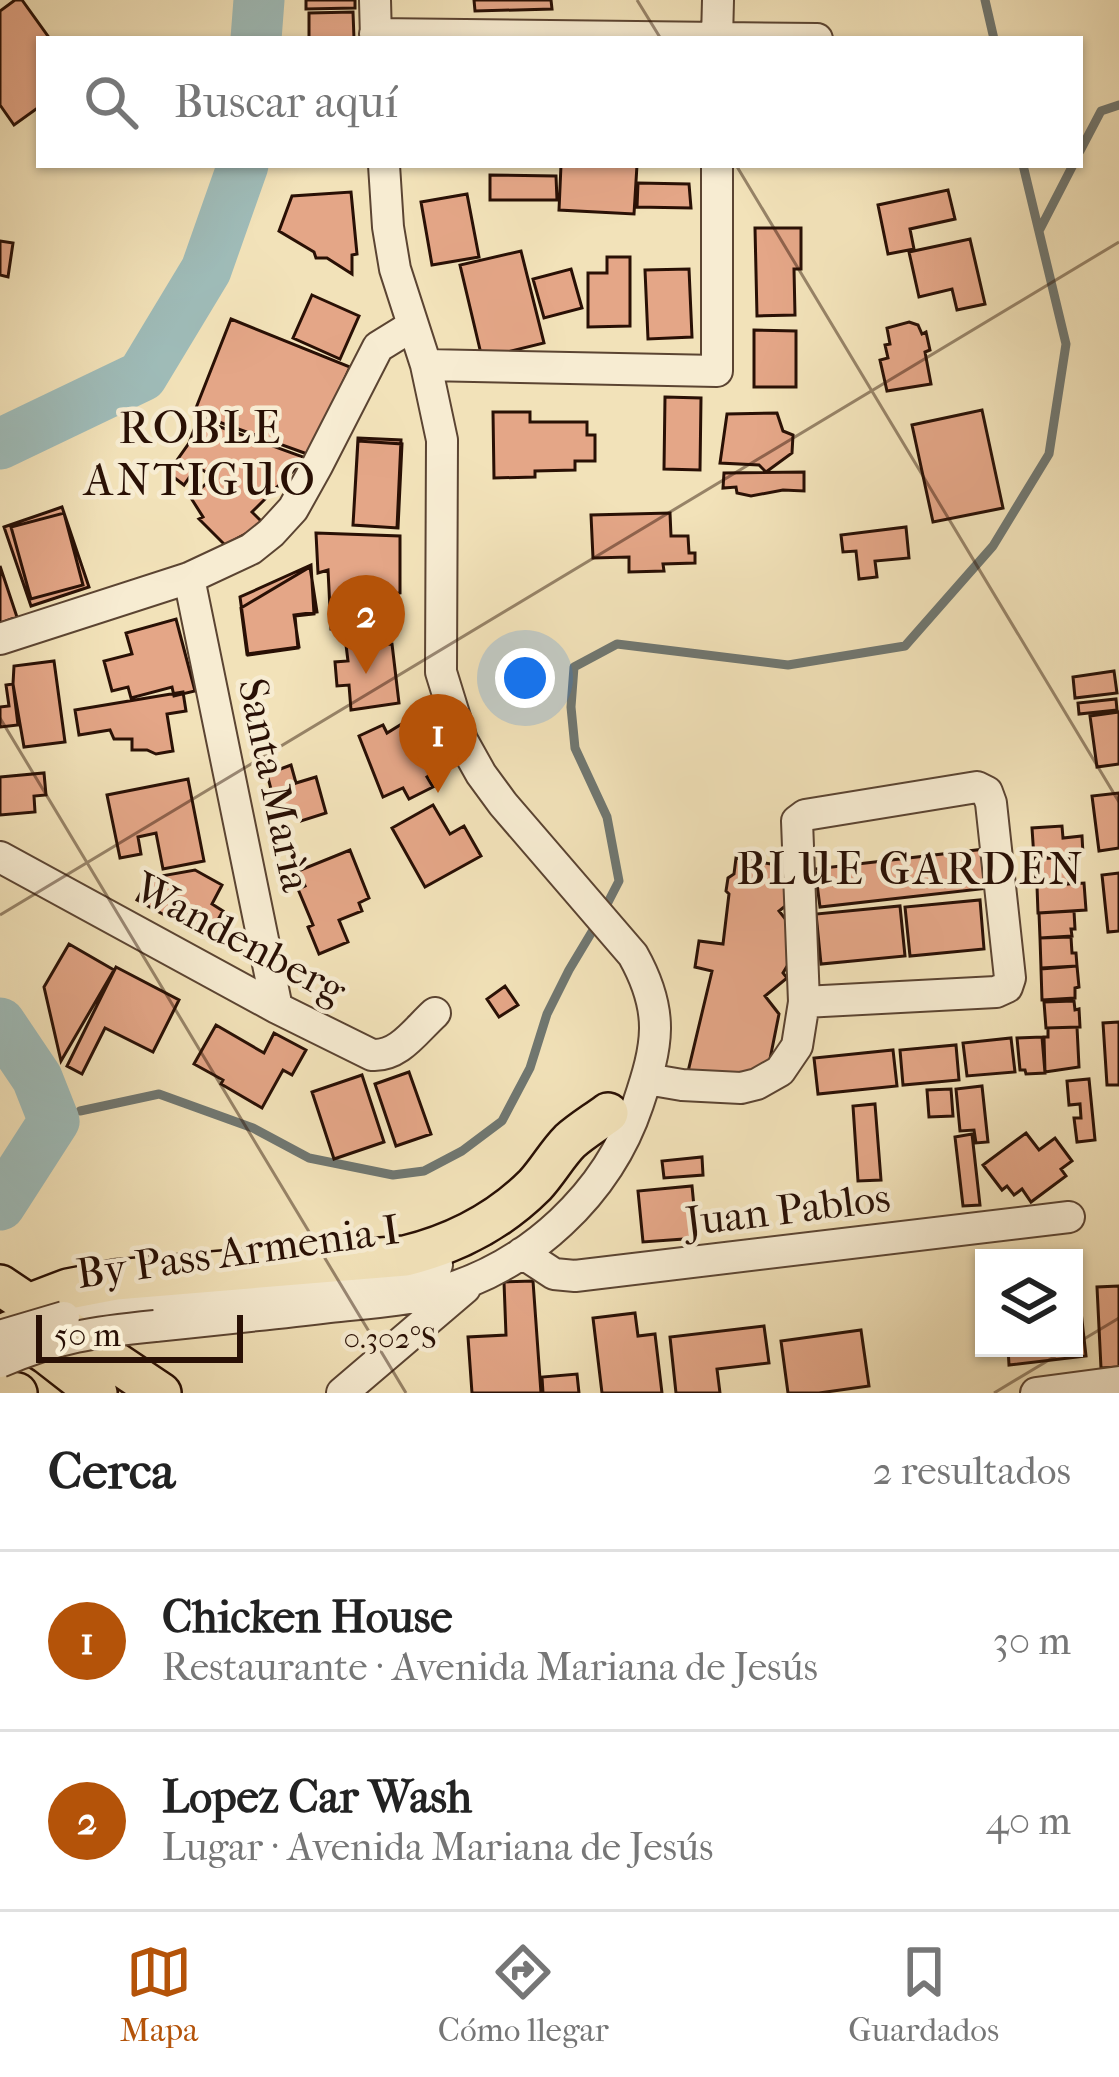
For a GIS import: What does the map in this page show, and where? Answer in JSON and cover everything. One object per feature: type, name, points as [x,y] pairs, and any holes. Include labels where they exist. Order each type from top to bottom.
[{"type":"main road","points":[[8,1301],[115,1280],[432,1250],[500,1214],[536,1184],[570,1142],[608,1113]]},
{"type":"main road","points":[[8,1301],[47,1354],[97,1393]]},
{"type":"main road","points":[[8,1301],[161,1393]]},
{"type":"main road","points":[[0,1390],[17,1393]]},
{"type":"street","points":[[375,0],[376,36]]},
{"type":"street","points":[[717,36],[718,0]]},
{"type":"street","points":[[384,168],[395,269],[438,414],[443,452],[441,672],[461,740],[503,804],[633,955],[650,994]]},
{"type":"street","points":[[426,365],[717,370],[717,168]]},
{"type":"street","points":[[0,639],[189,578],[251,549],[292,508],[378,347],[412,326]]},
{"type":"street","name":"Santa Marìa","points":[[189,578],[277,1008]]},
{"type":"street","points":[[646,1079],[741,1088],[781,1071],[797,1046],[804,1002],[797,821],[805,815],[977,787],[986,792],[991,802],[1010,978],[1007,987],[996,992],[804,1002]]},
{"type":"street","name":"Wandenberg","points":[[0,857],[372,1055],[396,1051],[435,1013]]},
{"type":"street","name":"By Pass Armenia I","points":[[0,1336],[149,1300],[398,1288],[440,1291],[479,1276],[522,1253],[571,1213],[616,1153],[646,1079],[657,1019],[650,994]]},
{"type":"street","name":"By Pass Armenia I","points":[[0,1362],[41,1344],[83,1334],[398,1288],[461,1254],[518,1216],[568,1169],[608,1113],[633,1065],[650,994]]},
{"type":"street","name":"Juan Pablos","points":[[522,1253],[554,1274],[575,1276],[1069,1217]]},
{"type":"street","points":[[342,1393],[479,1276]]},
{"type":"street","points":[[1036,1393],[1119,1382]]},
{"type":"building","points":[[22,0],[48,36],[36,36],[36,109],[14,125],[0,105],[0,11]]},
{"type":"building","points":[[306,0],[355,0],[355,8],[306,9]]},
{"type":"building","points":[[474,0],[551,0],[552,9],[475,11]]},
{"type":"building","points":[[353,12],[354,36],[309,36],[309,13]]},
{"type":"building","points":[[561,168],[637,168],[634,214],[559,210]]},
{"type":"building","points":[[490,175],[556,176],[557,200],[490,200]]},
{"type":"building","points":[[638,183],[689,184],[691,208],[637,207]]},
{"type":"building","points":[[948,190],[955,219],[910,229],[914,249],[888,254],[878,205]]},
{"type":"building","points":[[351,192],[357,254],[352,255],[352,274],[327,258],[316,258],[314,252],[279,231],[292,196]]},
{"type":"building","points":[[467,194],[479,257],[432,265],[421,202]]},
{"type":"building","points":[[755,228],[801,228],[801,269],[794,269],[795,315],[757,316]]},
{"type":"building","points":[[970,239],[985,304],[957,310],[952,289],[919,297],[909,252]]},
{"type":"building","points":[[0,241],[13,243],[8,277],[0,275]]},
{"type":"building","points":[[521,251],[544,343],[482,358],[460,265]]},
{"type":"building","points":[[607,257],[630,257],[630,326],[588,327],[588,273],[607,273]]},
{"type":"building","points":[[571,269],[582,308],[544,318],[533,279]]},
{"type":"building","points":[[689,269],[692,337],[648,339],[645,270]]},
{"type":"building","points":[[312,295],[359,316],[340,359],[293,338]]},
{"type":"building","points":[[231,319],[350,367],[310,455],[194,413]]},
{"type":"building","points":[[909,322],[918,325],[922,334],[926,332],[931,384],[887,391],[880,360],[888,358],[887,328]]},
{"type":"building","points":[[754,330],[796,331],[796,387],[754,387]]},
{"type":"building","points":[[665,397],[701,398],[700,470],[664,469]]},
{"type":"building","points":[[982,410],[1003,508],[933,522],[912,425]]},
{"type":"building","points":[[493,412],[530,412],[530,422],[587,422],[587,435],[595,435],[595,461],[575,461],[575,470],[535,471],[535,477],[494,478]]},
{"type":"building","points":[[777,413],[783,431],[793,435],[792,453],[766,472],[759,465],[720,463],[727,414]]},
{"type":"building","points":[[198,419],[306,458],[252,512],[264,524],[225,545],[199,519],[203,517],[191,498],[213,477],[197,466],[184,485],[168,473],[189,443]]},
{"type":"building","points":[[358,438],[401,440],[397,528],[353,525]]},
{"type":"building","points":[[358,441],[402,444],[398,528],[353,525]]},
{"type":"building","points":[[804,472],[804,491],[751,496],[737,493],[736,487],[723,488],[724,473]]},
{"type":"building","points":[[62,507],[89,587],[31,606],[4,527]]},
{"type":"building","points":[[64,513],[83,585],[31,599],[11,527]]},
{"type":"building","points":[[670,513],[671,536],[688,536],[695,563],[663,564],[664,571],[629,572],[629,557],[593,558],[591,515]]},
{"type":"building","points":[[906,527],[909,558],[875,561],[877,577],[859,579],[856,551],[843,552],[841,535]]},
{"type":"building","points":[[316,533],[400,536],[400,593],[373,596],[374,628],[331,629],[328,570],[318,573]]},
{"type":"building","points":[[311,565],[314,614],[295,616],[298,648],[248,655],[240,597]]},
{"type":"building","points":[[0,566],[17,617],[0,623]]},
{"type":"building","points":[[310,567],[317,612],[294,615],[299,647],[247,654],[241,608]]},
{"type":"building","points":[[176,619],[195,691],[174,696],[172,687],[131,698],[128,687],[112,691],[104,661],[132,654],[126,633]]},
{"type":"building","points":[[392,644],[399,703],[351,710],[349,685],[337,686],[335,662],[348,661],[346,645]]},
{"type":"building","points":[[54,661],[65,742],[24,747],[14,666]]},
{"type":"building","points":[[1114,671],[1117,693],[1075,698],[1073,677]]},
{"type":"building","points":[[13,684],[18,725],[0,727],[0,707],[9,706],[6,685]]},
{"type":"building","points":[[183,692],[186,711],[167,714],[173,751],[132,750],[132,739],[114,739],[110,730],[79,735],[75,710]]},
{"type":"building","points":[[1116,699],[1117,710],[1079,714],[1078,703]]},
{"type":"building","points":[[1119,712],[1119,764],[1097,767],[1090,716]]},
{"type":"building","points":[[405,722],[415,747],[427,743],[439,769],[427,777],[433,787],[409,799],[403,788],[383,797],[359,736],[383,725],[387,733]]},
{"type":"building","points":[[291,765],[296,783],[316,777],[326,813],[301,821],[298,813],[279,820],[267,774]]},
{"type":"building","points":[[44,773],[46,795],[34,796],[35,812],[0,815],[0,777]]},
{"type":"building","points":[[188,779],[204,861],[163,869],[156,833],[138,837],[141,854],[120,858],[107,795]]},
{"type":"building","points":[[1119,793],[1119,848],[1099,851],[1092,796]]},
{"type":"building","points":[[433,805],[450,834],[464,826],[481,856],[425,887],[392,828]]},
{"type":"building","points":[[1062,826],[1063,838],[1082,836],[1083,854],[1034,858],[1032,828]]},
{"type":"building","points":[[985,849],[989,888],[820,907],[815,869]]},
{"type":"building","points":[[350,850],[369,898],[359,903],[362,911],[339,920],[348,942],[319,954],[298,889],[305,886],[298,871]]},
{"type":"building","points":[[1069,857],[1071,883],[1036,886],[1035,859]]},
{"type":"building","points":[[736,858],[795,868],[798,896],[779,911],[795,931],[783,973],[787,978],[765,996],[779,1014],[770,1059],[775,1065],[728,1085],[686,1080],[712,971],[695,967],[699,941],[723,944],[726,891]]},
{"type":"building","points":[[195,870],[222,885],[212,904],[223,911],[215,925],[208,921],[201,935],[137,900],[150,878]]},
{"type":"building","points":[[1119,873],[1119,931],[1108,932],[1102,875]]},
{"type":"building","points":[[1084,883],[1086,910],[1038,913],[1037,886]]},
{"type":"building","points":[[980,900],[984,949],[910,956],[905,907]]},
{"type":"building","points":[[900,906],[905,956],[821,964],[816,914]]},
{"type":"building","points":[[1074,911],[1072,936],[1040,938],[1039,913]]},
{"type":"building","points":[[1071,937],[1077,966],[1041,968],[1040,938]]},
{"type":"building","points":[[69,944],[114,970],[61,1061],[44,987]]},
{"type":"building","points":[[1077,966],[1075,998],[1042,1000],[1041,969]]},
{"type":"building","points":[[116,967],[179,1000],[153,1052],[105,1028],[82,1074],[67,1066]]},
{"type":"building","points":[[505,986],[518,1005],[499,1017],[487,999]]},
{"type":"building","points":[[1074,1001],[1080,1027],[1046,1028],[1044,1002]]},
{"type":"building","points":[[1119,1022],[1119,1085],[1107,1085],[1103,1023]]},
{"type":"building","points":[[216,1025],[264,1053],[274,1033],[306,1050],[292,1075],[283,1070],[262,1108],[194,1064]]},
{"type":"building","points":[[1077,1027],[1079,1067],[1045,1072],[1048,1028]]},
{"type":"building","points":[[1042,1037],[1045,1073],[1026,1074],[1020,1070],[1017,1038]]},
{"type":"building","points":[[1011,1038],[1015,1072],[967,1076],[963,1043]]},
{"type":"building","points":[[956,1045],[959,1080],[903,1085],[900,1050]]},
{"type":"building","points":[[893,1050],[897,1086],[818,1094],[814,1058]]},
{"type":"building","points":[[409,1072],[431,1134],[396,1146],[375,1084]]},
{"type":"building","points":[[362,1075],[384,1142],[334,1159],[312,1092]]},
{"type":"building","points":[[1089,1079],[1095,1140],[1077,1142],[1074,1118],[1081,1118],[1080,1104],[1069,1105],[1067,1081]]},
{"type":"building","points":[[982,1086],[988,1142],[976,1143],[974,1130],[960,1131],[956,1089]]},
{"type":"building","points":[[951,1089],[953,1116],[929,1117],[927,1090]]},
{"type":"building","points":[[875,1104],[881,1180],[858,1181],[853,1106]]},
{"type":"building","points":[[1026,1133],[1039,1150],[1055,1138],[1072,1161],[1061,1169],[1066,1176],[1031,1202],[1022,1189],[1014,1195],[1007,1186],[1002,1190],[983,1165]]},
{"type":"building","points":[[972,1134],[980,1205],[963,1206],[955,1137]]},
{"type":"building","points":[[702,1157],[703,1175],[664,1178],[662,1161]]},
{"type":"building","points":[[692,1186],[697,1238],[643,1242],[638,1191]]},
{"type":"building","points":[[533,1281],[541,1393],[472,1393],[468,1337],[506,1335],[504,1282]]},
{"type":"building","points":[[1119,1286],[1119,1367],[1101,1368],[1097,1287]]},
{"type":"building","points":[[635,1313],[638,1336],[655,1334],[662,1393],[602,1393],[593,1318]]},
{"type":"building","points":[[764,1326],[769,1363],[717,1369],[720,1393],[676,1393],[670,1337]]},
{"type":"building","points":[[861,1330],[869,1386],[788,1393],[781,1341]]},
{"type":"building","points":[[1009,1357],[1077,1357],[1009,1365]]},
{"type":"building","points":[[577,1374],[579,1393],[543,1393],[542,1377]]},
{"type":"waterway","points":[[256,36],[259,0]]},
{"type":"waterway","points":[[985,0],[993,36]]},
{"type":"waterway","points":[[1083,145],[1101,111],[1119,105]]},
{"type":"waterway","points":[[0,444],[142,376],[206,270],[242,168]]},
{"type":"waterway","points":[[604,910],[619,881],[607,817],[575,748],[574,667],[617,644],[788,665],[905,646],[993,546],[1049,454],[1066,344],[1024,168]]},
{"type":"waterway","points":[[1039,231],[1071,168]]},
{"type":"waterway","points":[[80,1111],[159,1094],[253,1128],[309,1158],[393,1175],[424,1171],[462,1151],[502,1121],[530,1068],[547,1014],[596,925]]},
{"type":"waterway","points":[[0,1023],[37,1078],[54,1121],[0,1205]]},
{"type":"place","name":"Lopez Car Wash","points":[[366,674]]},
{"type":"place","name":"Chicken House","points":[[438,793]]},
{"type":"district","name":"ROBLE ANTIGUO","points":[[201,454]]},
{"type":"district","name":"BLUE GARDEN","points":[[911,869]]}]
